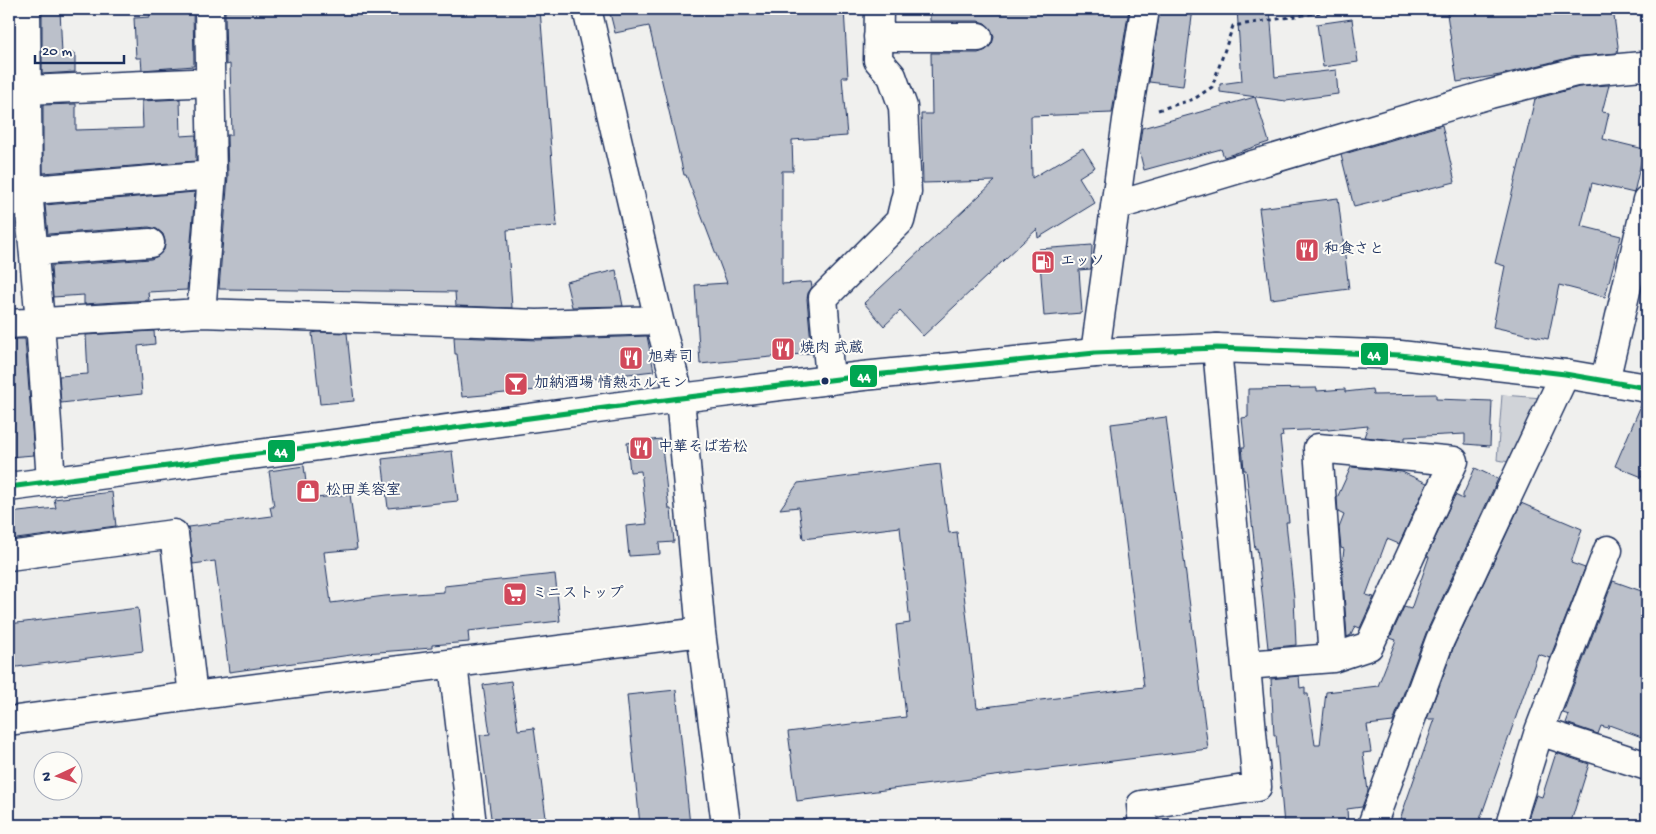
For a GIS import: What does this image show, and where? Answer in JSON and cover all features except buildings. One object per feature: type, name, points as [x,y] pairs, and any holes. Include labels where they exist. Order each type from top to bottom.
[{"type":"street","points":[[26,9],[27,90],[18,191],[34,251],[52,481]]},
{"type":"street","points":[[201,313],[212,175],[209,9]]},
{"type":"street","points":[[587,9],[659,320],[680,398],[701,632],[726,825]]},
{"type":"street","points":[[830,380],[823,298],[900,221],[907,192],[903,107],[892,76],[878,60],[879,9]]},
{"type":"street","points":[[1095,353],[1127,120],[1145,9]]},
{"type":"street","points":[[878,37],[978,37]]},
{"type":"street","points":[[1115,206],[1500,92],[1576,72],[1642,66],[1647,68]]},
{"type":"street","points":[[27,90],[192,83]]},
{"type":"street","points":[[18,191],[212,175]]},
{"type":"street","points":[[1605,381],[1647,200]]},
{"type":"street","points":[[34,251],[150,243]]},
{"type":"street","points":[[9,324],[201,313],[537,324],[659,320]]},
{"type":"street","points":[[9,487],[680,398],[830,380],[1095,353],[1217,348],[1400,355],[1565,374],[1647,388]]},
{"type":"street","points":[[1143,825],[1141,805],[1257,788],[1217,348]]},
{"type":"street","points":[[1372,825],[1440,640],[1565,374]]},
{"type":"street","points":[[1246,665],[1333,658],[1369,646],[1454,461],[1318,448],[1333,658]]},
{"type":"street","points":[[9,556],[174,534],[192,696]]},
{"type":"street","points":[[1510,825],[1539,731],[1608,550]]},
{"type":"street","points":[[9,721],[701,632]]},
{"type":"street","points":[[453,664],[472,825]]},
{"type":"street","points":[[1539,731],[1647,766]]},
{"type":"path","points":[[1127,120],[1194,99],[1212,87],[1233,26],[1341,9]]},
{"type":"shaded area","points":[[1502,395],[1543,398],[1516,463],[1497,460]]},
{"type":"transit line","name":"44","points":[[9,487],[680,398],[863,376],[1095,353],[1217,348],[1400,355],[1565,374],[1647,388]]},
{"type":"place","name":"和食さと","points":[[1307,250]]},
{"type":"place","name":"エッソ","points":[[1043,262]]},
{"type":"place","name":"焼肉 武蔵","points":[[783,349]]},
{"type":"place","name":"旭寿司","points":[[631,358]]},
{"type":"place","name":"加納酒場 情熱ホルモン","points":[[516,384]]},
{"type":"place","name":"中華そば若松","points":[[641,448]]},
{"type":"place","name":"松田美容室","points":[[308,491]]},
{"type":"place","name":"ミニストップ","points":[[515,594]]}]
